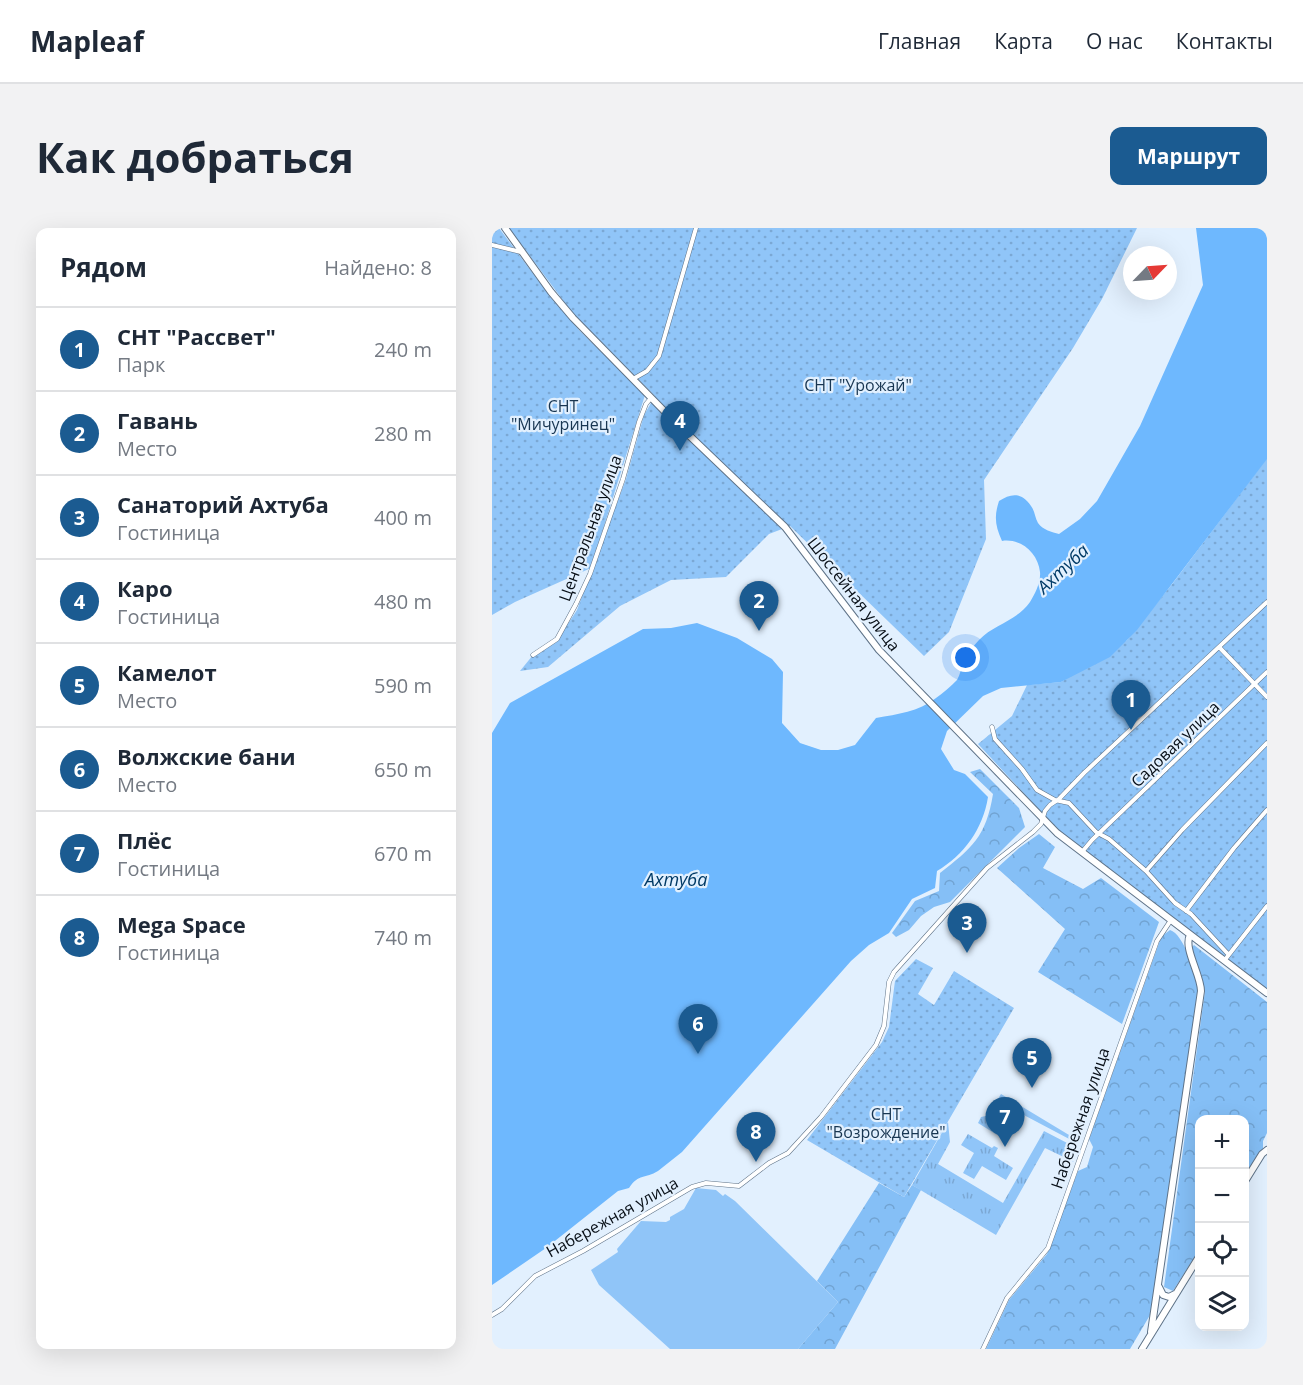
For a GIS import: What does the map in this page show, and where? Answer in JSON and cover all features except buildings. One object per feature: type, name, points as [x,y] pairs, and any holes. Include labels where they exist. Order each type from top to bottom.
[{"type":"street","name":"Шоссейная улица","points":[[505,228],[551,292],[573,318],[785,528],[872,642],[1043,818],[1082,852],[1267,993]]},
{"type":"street","points":[[633,379],[647,371],[659,356],[696,228]]},
{"type":"street","points":[[492,245],[522,252]]},
{"type":"street","name":"Центральная улица","points":[[533,655],[557,639],[590,574],[623,479],[642,413],[651,397]]},
{"type":"street","points":[[1057,800],[1267,602]]},
{"type":"street","points":[[1220,648],[1267,696]]},
{"type":"street","name":"Садовая улица","points":[[1082,852],[1267,672]]},
{"type":"street","points":[[992,727],[995,739],[1036,790],[1068,803],[1099,834],[1109,839],[1146,871],[1175,903],[1186,911],[1228,954]]},
{"type":"street","points":[[1146,871],[1182,830],[1267,743]]},
{"type":"street","name":"Набережная улица","points":[[492,1315],[502,1309],[535,1276],[583,1251],[692,1187],[706,1183],[738,1186],[769,1163],[788,1153],[821,1117],[876,1045],[884,1029],[889,982],[894,972],[987,868],[1033,832],[1045,811],[1057,800]]},
{"type":"street","points":[[1186,911],[1234,848],[1267,810]]},
{"type":"street","points":[[1224,961],[1267,906]]},
{"type":"street","name":"Набережная улица","points":[[983,1349],[1007,1298],[1048,1248],[1157,940],[1172,920]]},
{"type":"street","points":[[1151,1332],[1201,991],[1200,980],[1188,944],[1190,935]]},
{"type":"street","points":[[1249,1177],[1267,1150]]},
{"type":"street","points":[[1142,1349],[1195,1263]]},
{"type":"street","points":[[1159,1286],[1163,1296],[1169,1297],[1175,1294]]},
{"type":"green space","name":"СНТ \"Мичуринец\"","points":[[492,228],[499,228],[552,299],[579,330],[645,395],[591,568],[515,602],[492,615]]},
{"type":"green space","name":"СНТ \"Урожай\"","points":[[509,228],[1137,228],[1128,246],[1123,246],[1123,256],[1102,299],[1073,348],[984,480],[986,539],[949,632],[924,656],[790,526],[769,534],[726,577],[671,580],[620,606],[548,667],[520,671],[533,655],[558,639],[577,610],[626,479],[644,415],[655,396],[571,311]]},
{"type":"green space","points":[[1267,458],[1267,990],[1060,832],[978,744],[1012,716],[1027,685],[1061,682],[1127,640]]},
{"type":"green space","points":[[980,769],[1019,808],[1025,827],[950,902],[934,907],[921,916],[909,930],[896,937],[892,933],[915,901],[939,891],[940,873],[969,848],[982,831],[993,794],[970,772]]},
{"type":"green space","points":[[1039,834],[1055,847],[1043,868],[1083,889],[1101,878],[1159,922],[1122,1024],[1038,972],[1065,929],[997,868]]},
{"type":"green space","points":[[1170,930],[1184,946],[1198,987],[1153,1310],[1130,1349],[986,1349],[1009,1300],[1047,1254],[1078,1171],[1087,1167],[1093,1147],[1089,1139],[1159,943],[1162,936]]},
{"type":"green space","points":[[1194,945],[1267,1002],[1267,1133],[1263,1141],[1263,1150],[1249,1172],[1249,1115],[1195,1115],[1195,1256],[1173,1291],[1164,1287],[1205,991],[1191,948]]},
{"type":"green space","name":"СНТ \"Возрождение\"","points":[[916,959],[933,968],[918,994],[934,1005],[954,971],[1014,1008],[904,1197],[807,1140],[882,1042],[889,1027],[895,981]]},
{"type":"green space","points":[[1001,1094],[1074,1138],[1073,1141],[1020,1113],[1014,1120],[1002,1113],[1003,1110],[993,1107]]},
{"type":"green space","points":[[995,1114],[998,1116],[1002,1138],[978,1123],[981,1117]]},
{"type":"green space","points":[[948,1122],[950,1142],[938,1164],[1003,1203],[1044,1131],[1071,1145],[1068,1156],[1074,1162],[1045,1148],[996,1235],[912,1185]]},
{"type":"green space","points":[[968,1134],[992,1148],[994,1146],[998,1148],[994,1156],[1013,1168],[1006,1180],[982,1166],[974,1179],[963,1173],[974,1153],[961,1145]]},
{"type":"green space","points":[[879,1183],[904,1197],[912,1185],[921,1190],[835,1349],[798,1349],[838,1302],[817,1281]]},
{"type":"green space","points":[[696,1188],[716,1190],[735,1201],[838,1302],[798,1349],[670,1349],[599,1285],[591,1270],[618,1252],[617,1249],[641,1221],[666,1222],[670,1220],[670,1217],[684,1209]]},
{"type":"water","name":"Ахтуба","points":[[1196,228],[1267,228],[1267,459],[1137,630],[1110,657],[1061,682],[1001,688],[983,696],[947,731],[941,749],[954,770],[965,774],[988,797],[977,830],[964,849],[937,871],[935,888],[912,899],[889,933],[869,945],[851,961],[682,1152],[658,1171],[639,1178],[629,1188],[618,1191],[546,1248],[492,1285],[492,733],[510,703],[643,629],[671,628],[697,623],[737,638],[772,659],[783,672],[782,723],[800,743],[821,750],[838,750],[855,745],[876,718],[900,714],[929,703],[957,680],[970,651],[977,642],[991,630],[1019,614],[1032,599],[1039,584],[1039,565],[1032,553],[1022,544],[1002,541],[996,521],[999,501],[1012,495],[1024,498],[1028,501],[1040,525],[1059,534],[1080,519],[1097,501],[1140,426],[1203,285]]},
{"type":"place","name":"Каро","points":[[680,451]]},
{"type":"place","name":"Гавань","points":[[759,631]]},
{"type":"place","name":"СНТ \"Рассвет\"","points":[[1131,730]]},
{"type":"place","name":"Санаторий Ахтуба","points":[[967,953]]},
{"type":"place","name":"Волжские бани","points":[[698,1054]]},
{"type":"place","name":"Камелот","points":[[1032,1088]]},
{"type":"place","name":"Плёс","points":[[1005,1147]]},
{"type":"place","name":"Mega Space","points":[[756,1162]]}]
